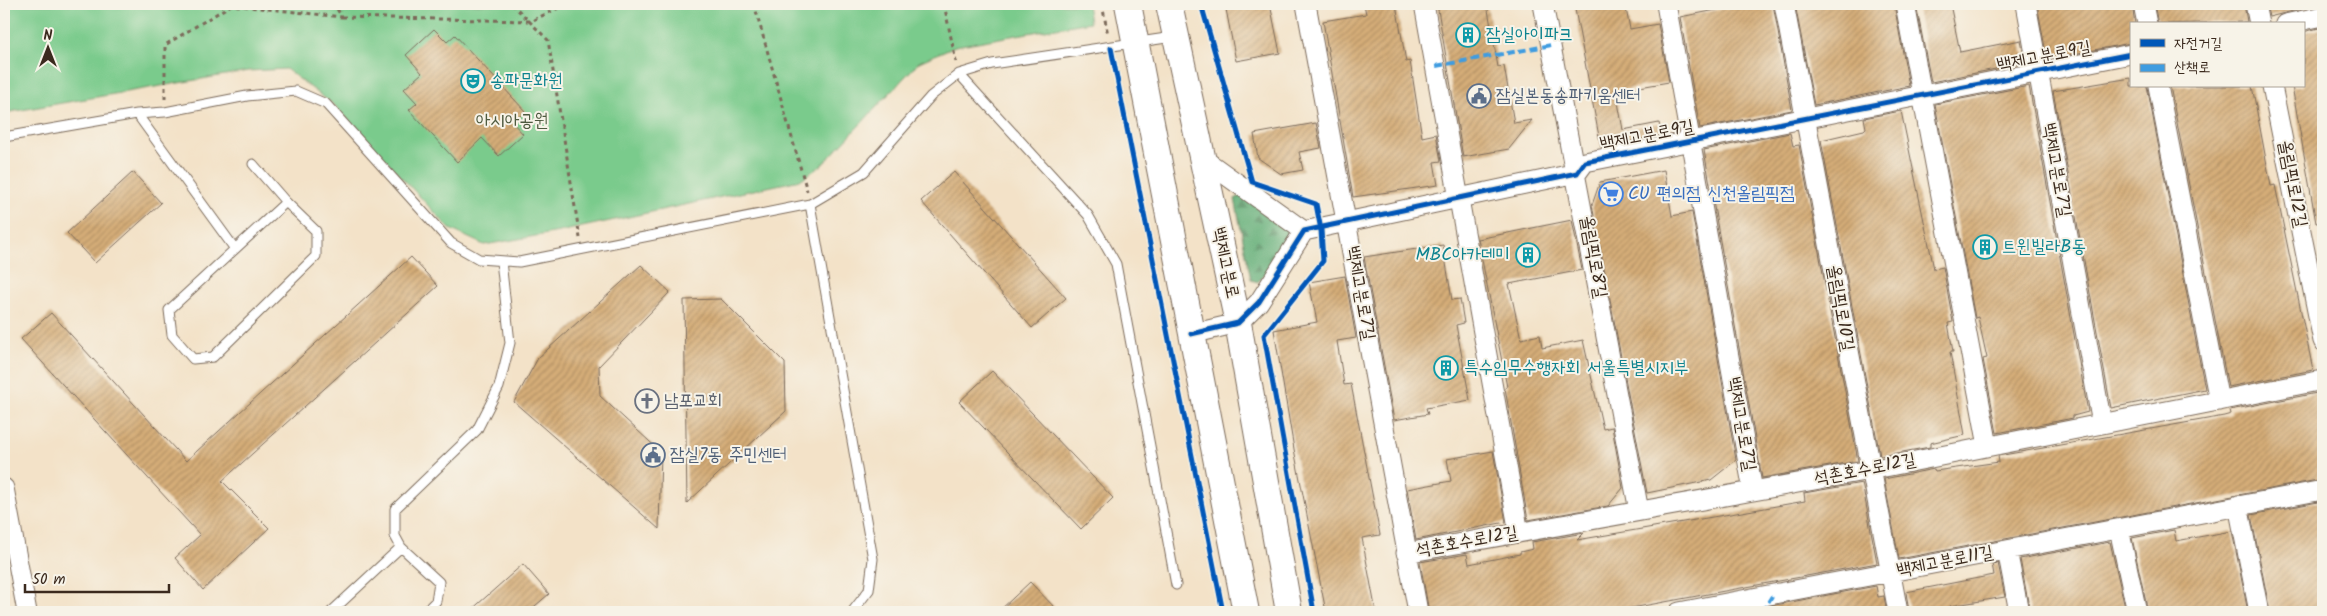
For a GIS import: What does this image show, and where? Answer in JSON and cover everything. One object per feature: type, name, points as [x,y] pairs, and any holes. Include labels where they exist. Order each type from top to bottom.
[{"type":"main road","points":[[1128,4],[1123,46],[1192,334],[1246,612]]},
{"type":"main road","name":"백제고분로","points":[[1169,4],[1238,324],[1289,612]]},
{"type":"street","name":"백제고분로7길","points":[[1306,4],[1406,553]]},
{"type":"street","points":[[1424,4],[1431,25],[1519,533]]},
{"type":"street","name":"올림픽로8길","points":[[1543,4],[1577,173],[1639,511]]},
{"type":"street","name":"백제고분로7길","points":[[1666,4],[1753,491]]},
{"type":"street","name":"올림픽로10길","points":[[1784,4],[1898,612]]},
{"type":"street","points":[[1905,4],[1924,95],[1988,446]]},
{"type":"street","name":"백제고분로7길","points":[[2026,4],[2102,424]]},
{"type":"street","points":[[2143,4],[2147,22]]},
{"type":"street","points":[[2255,4],[2259,22]]},
{"type":"street","points":[[2294,22],[2323,16]]},
{"type":"street","name":"백제고분로9길","points":[[1304,231],[1577,173],[1585,162],[2130,54]]},
{"type":"street","points":[[2158,88],[2219,401]]},
{"type":"street","name":"올림픽로12길","points":[[2272,88],[2323,341]]},
{"type":"street","points":[[1192,334],[1238,324],[1259,302],[1304,231],[1202,158]]},
{"type":"street","name":"석촌호수로12길","points":[[1406,553],[1870,470],[2323,380]]},
{"type":"street","points":[[4,488],[26,612]]},
{"type":"street","name":"백제고분로11길","points":[[1679,612],[1774,604],[1891,572],[2323,490]]},
{"type":"street","points":[[2238,506],[2258,612]]},
{"type":"street","points":[[2119,529],[2137,612]]},
{"type":"street","points":[[2007,550],[2018,612]]},
{"type":"street","points":[[1406,553],[1418,612]]},
{"type":"lane","points":[[4,137],[137,114],[164,112],[247,96],[296,91],[326,104],[451,243],[479,259],[519,262],[810,204],[864,172],[932,96],[959,74],[992,64],[1175,37]]},
{"type":"lane","points":[[959,74],[1088,215],[1116,264],[1176,585]]},
{"type":"lane","points":[[137,114],[235,249]]},
{"type":"lane","points":[[253,164],[286,202],[316,232],[316,256],[213,357],[193,359],[172,335],[169,310],[286,202]]},
{"type":"lane","points":[[810,204],[873,559],[869,590],[852,612]]},
{"type":"lane","points":[[425,612],[436,601],[439,582],[401,547],[395,536],[395,509],[477,430],[499,387],[510,343],[501,260]]},
{"type":"lane","points":[[331,612],[401,547]]},
{"type":"path","points":[[334,4],[342,17]]},
{"type":"path","points":[[512,4],[548,40],[582,250]]},
{"type":"path","points":[[164,112],[165,45],[230,5],[342,17],[531,21],[567,4]]},
{"type":"path","points":[[754,4],[810,204]]},
{"type":"path","points":[[944,4],[959,74]]},
{"type":"path","points":[[1102,4],[1123,46]]},
{"type":"green space","name":"아시아공원","points":[[4,4],[1087,4],[1090,22],[955,46],[919,62],[822,165],[800,180],[559,232],[484,245],[450,229],[334,105],[286,69],[248,71],[4,113]]},
{"type":"green space","points":[[1242,195],[1295,230],[1297,239],[1258,282],[1251,280],[1235,199]]},
{"type":"building","points":[[1225,4],[1270,4],[1280,53],[1236,61]]},
{"type":"building","points":[[1364,4],[1396,4],[1406,62],[1410,61],[1422,137],[1436,134],[1441,161],[1434,162],[1438,185],[1353,197],[1323,21],[1366,14]]},
{"type":"building","points":[[1437,4],[1487,4],[1498,67],[1504,66],[1514,123],[1532,120],[1509,149],[1463,157]]},
{"type":"building","points":[[1574,4],[1625,4],[1630,29],[1658,24],[1669,82],[1616,91],[1623,130],[1659,123],[1662,135],[1601,147]]},
{"type":"building","points":[[1747,4],[1773,4],[1792,110],[1700,128],[1680,17]]},
{"type":"building","points":[[1795,4],[1894,4],[1909,86],[1814,105]]},
{"type":"building","points":[[1916,4],[1950,4],[1960,52],[2021,40],[2025,63],[1931,82]]},
{"type":"building","points":[[2037,4],[2132,4],[2135,22],[2130,22],[2130,43],[2047,59]]},
{"type":"building","points":[[2154,4],[2244,4],[2247,22],[2158,22]]},
{"type":"building","points":[[2266,4],[2300,4],[2301,9],[2269,17]]},
{"type":"building","points":[[2323,27],[2323,222],[2316,223],[2292,88],[2304,88],[2304,32]]},
{"type":"building","points":[[434,29],[447,42],[455,35],[525,111],[513,123],[523,134],[499,156],[482,138],[457,162],[409,110],[417,103],[404,89],[422,73],[406,55]]},
{"type":"building","points":[[2130,78],[2130,88],[2147,88],[2205,389],[2111,408],[2053,91]]},
{"type":"building","points":[[2029,86],[2088,412],[2073,416],[2073,418],[1997,433],[1983,359],[1987,358],[1978,317],[1975,318],[1935,104]]},
{"type":"building","points":[[2170,88],[2252,88],[2271,186],[2275,185],[2313,370],[2228,387]]},
{"type":"building","points":[[1901,111],[1934,269],[1943,267],[1953,322],[1948,323],[1953,352],[1950,352],[1965,435],[1930,443],[1930,447],[1880,456],[1821,140],[1864,130],[1866,128],[1864,118]]},
{"type":"building","points":[[1316,123],[1321,148],[1299,152],[1303,170],[1281,174],[1258,158],[1254,134]]},
{"type":"building","points":[[1790,133],[1793,146],[1799,145],[1858,461],[1762,478],[1704,150]]},
{"type":"building","points":[[1664,170],[1672,216],[1692,212],[1736,460],[1711,480],[1647,493],[1592,205],[1600,182]]},
{"type":"building","points":[[133,172],[161,203],[95,263],[67,233]]},
{"type":"building","points":[[954,172],[1066,298],[1032,328],[921,201]]},
{"type":"building","points":[[1572,220],[1582,270],[1509,284],[1521,339],[1540,335],[1542,348],[1583,340],[1603,429],[1612,427],[1623,488],[1608,506],[1528,520],[1505,388],[1507,387],[1478,239]]},
{"type":"building","points":[[1443,245],[1452,300],[1460,299],[1464,323],[1456,325],[1470,400],[1426,408],[1428,414],[1394,420],[1364,257]]},
{"type":"building","points":[[411,257],[438,286],[222,481],[269,528],[203,590],[175,558],[200,535],[21,339],[51,313],[186,461]]},
{"type":"building","points":[[641,265],[670,292],[599,366],[600,396],[661,452],[659,529],[514,402],[538,358]]},
{"type":"building","points":[[1345,276],[1356,338],[1337,341],[1344,385],[1351,384],[1380,535],[1362,538],[1376,612],[1326,612],[1294,449],[1274,330],[1317,322],[1309,282]]},
{"type":"building","points":[[721,299],[785,363],[786,411],[687,503],[684,300]]},
{"type":"building","points":[[992,371],[1113,498],[1081,529],[959,402]]},
{"type":"building","points":[[2317,393],[2323,427],[2323,479],[1899,559],[1884,479],[1934,469],[1935,471],[1999,462],[1998,456],[2224,416],[2231,414],[2230,410]]},
{"type":"building","points":[[1493,451],[1506,522],[1416,540],[1407,489],[1451,481],[1447,459]]},
{"type":"building","points":[[1862,483],[1877,563],[1610,612],[1429,612],[1420,562],[1467,554],[1469,564],[1520,554],[1520,552],[1533,549],[1532,542],[1584,533],[1577,540],[1805,501],[1804,493]]},
{"type":"building","points":[[2323,501],[2323,612],[2270,612],[2251,515]]},
{"type":"building","points":[[2174,530],[2176,541],[2232,531],[2248,612],[2148,612],[2132,538]]},
{"type":"building","points":[[2110,542],[2126,612],[2030,612],[2020,559]]},
{"type":"building","points":[[1998,563],[2005,597],[1950,606],[1951,612],[1909,612],[1906,592],[1994,575],[1992,564]]},
{"type":"building","points":[[523,564],[549,594],[528,612],[469,612]]},
{"type":"building","points":[[1030,582],[1059,612],[998,612]]},
{"type":"building","points":[[1876,586],[1878,597],[1884,596],[1887,612],[1738,612]]},
{"type":"marked path","points":[[1436,66],[1552,45]]},
{"type":"marked path","points":[[1762,612],[1772,596]]},
{"type":"cycle path","points":[[1201,4],[1252,182],[1316,204],[1321,230],[1323,261],[1264,335],[1314,612]]},
{"type":"cycle path","points":[[1111,48],[1223,612]]},
{"type":"cycle path","points":[[1191,334],[1238,323],[1259,302],[1304,231],[1577,173],[1585,162],[2130,54]]},
{"type":"place","name":"잠실아이파크","points":[[1468,35]]},
{"type":"place","name":"송파문화원","points":[[473,81]]},
{"type":"place","name":"잠실본동송파키움센터","points":[[1479,96]]},
{"type":"place","name":"CU 편의점 신천올림픽점","points":[[1611,194]]},
{"type":"place","name":"트윈빌라B동","points":[[1985,247]]},
{"type":"place","name":"MBC아카데미","points":[[1528,255]]},
{"type":"place","name":"특수임무수행자회 서울특별시지부","points":[[1446,368]]},
{"type":"place","name":"남포교회","points":[[647,401]]},
{"type":"place","name":"잠실7동 주민센터","points":[[653,455]]}]
